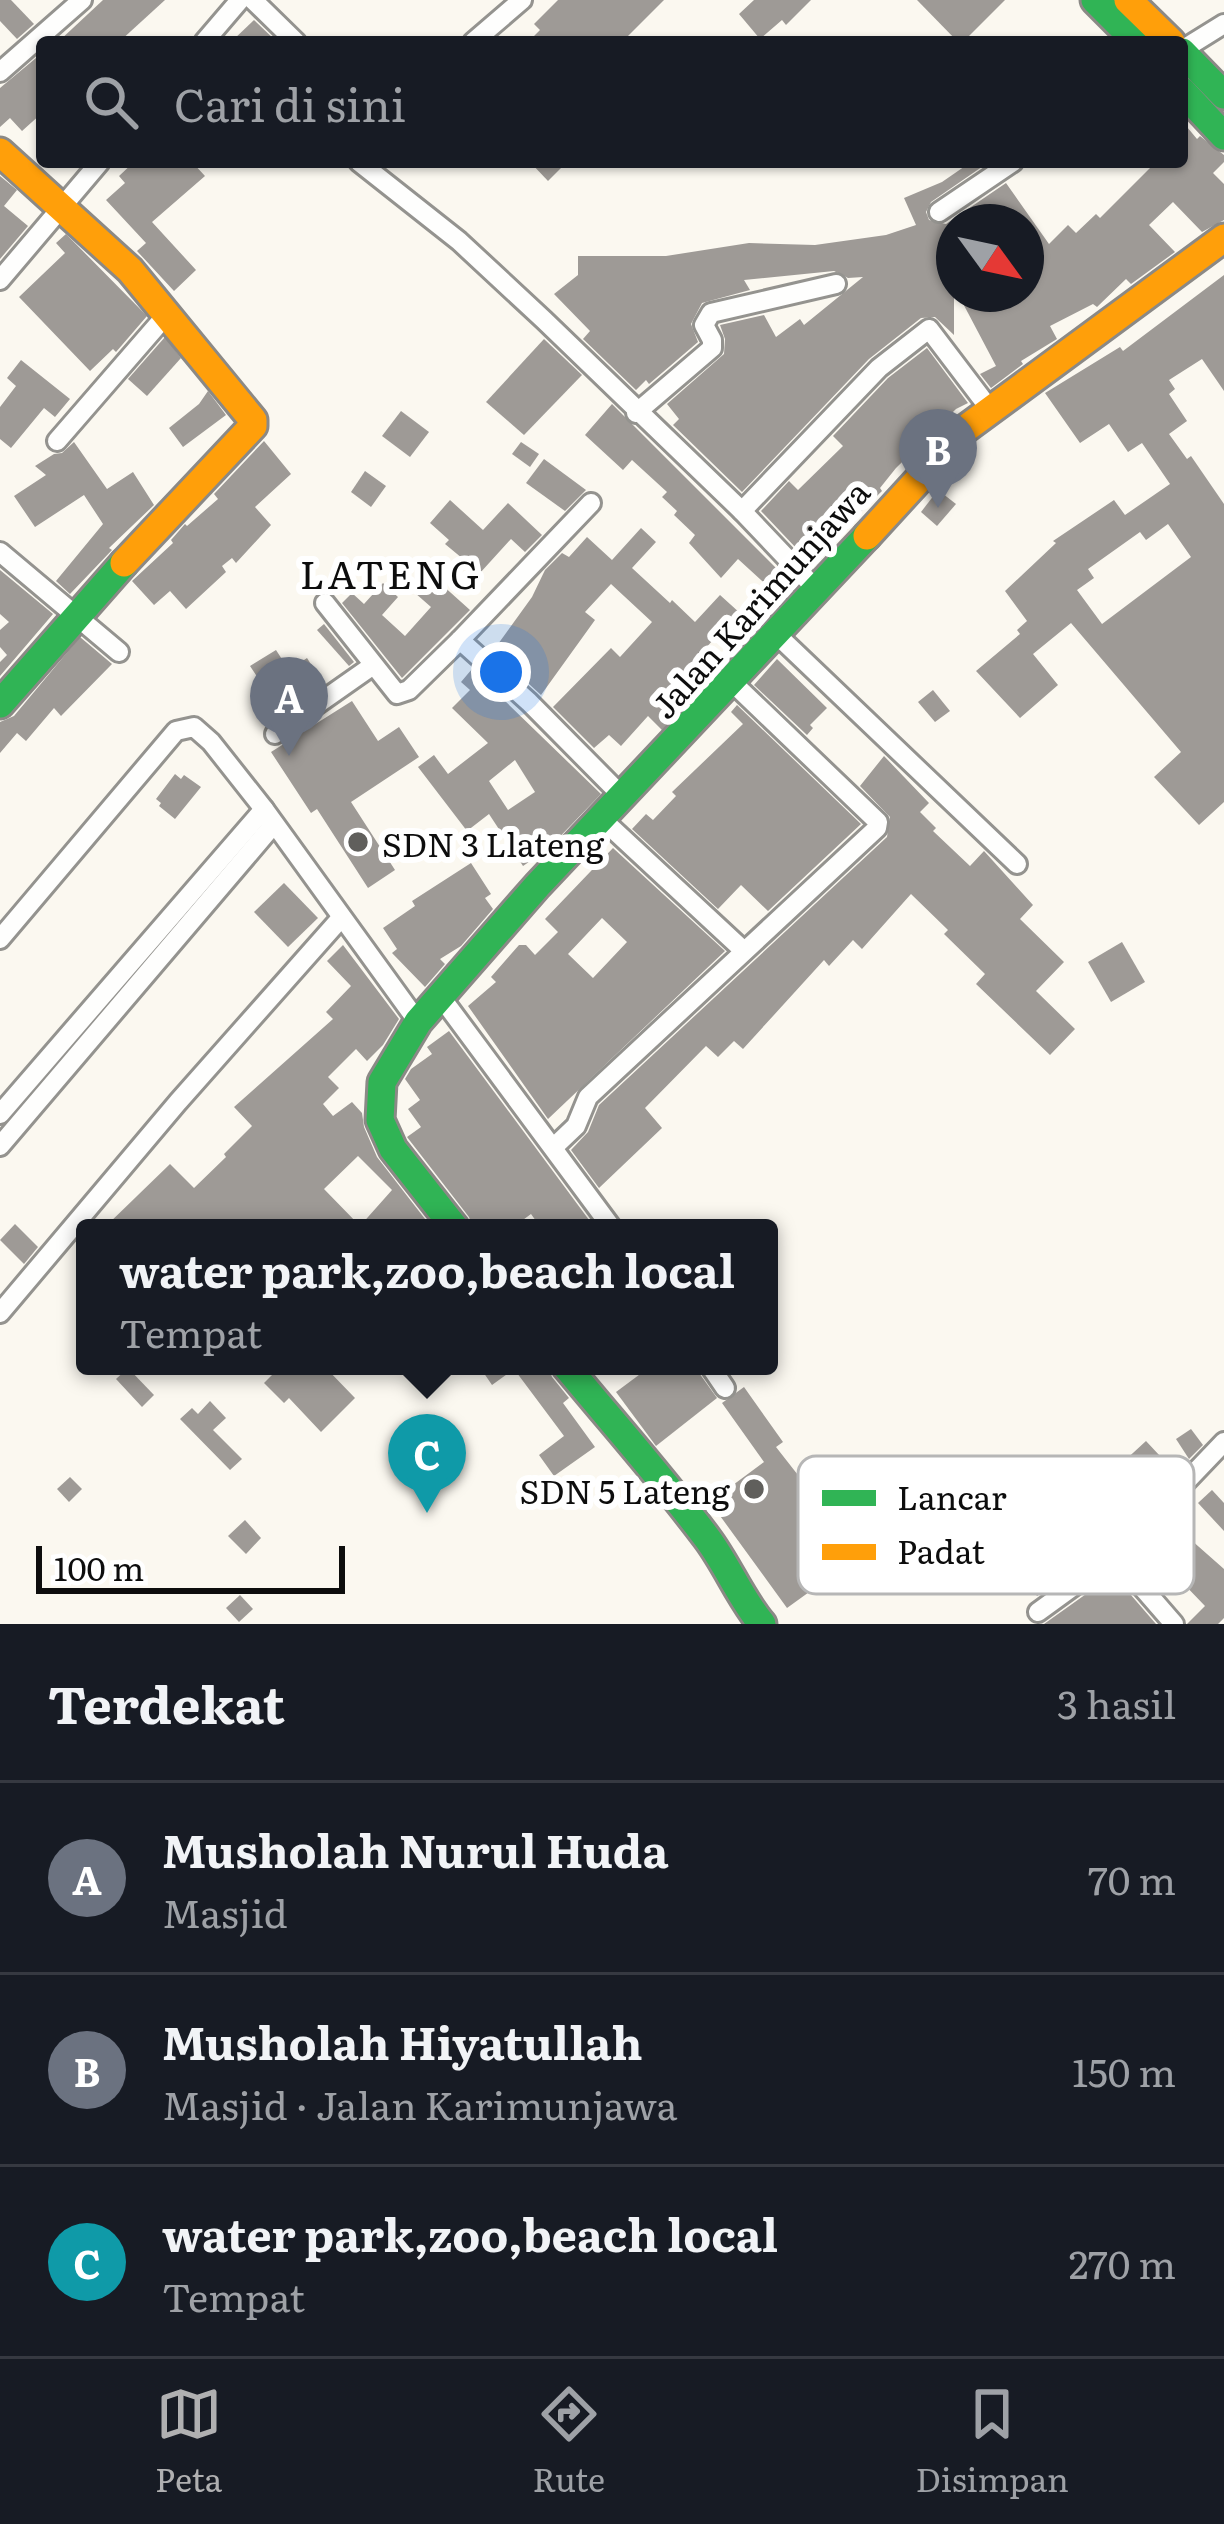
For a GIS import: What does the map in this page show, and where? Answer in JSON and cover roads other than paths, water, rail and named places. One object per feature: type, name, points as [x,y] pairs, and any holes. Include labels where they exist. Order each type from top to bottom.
[{"type":"street","points":[[40,36],[82,0]]},
{"type":"street","points":[[209,36],[241,0]]},
{"type":"street","points":[[254,0],[290,36]]},
{"type":"street","points":[[480,36],[522,0]]},
{"type":"street","points":[[1095,0],[1131,36]]},
{"type":"street","points":[[1128,0],[1166,36]]},
{"type":"street","points":[[1188,47],[1224,24]]},
{"type":"street","points":[[0,71],[36,40]]},
{"type":"street","points":[[1188,57],[1224,95]]},
{"type":"street","points":[[1188,97],[1224,136]]},
{"type":"street","points":[[0,152],[63,206],[168,313],[253,420],[253,426],[76,614],[0,704]]},
{"type":"street","points":[[0,280],[95,168]]},
{"type":"street","points":[[367,168],[459,241],[742,511],[816,589]]},
{"type":"street","points":[[951,204],[1004,168]]},
{"type":"street","name":"Jalan Karimunjawa","points":[[448,1219],[385,1134],[378,1103],[382,1082],[418,1022],[924,471],[989,408],[1224,238]]},
{"type":"street","points":[[636,412],[712,348],[704,325],[711,313],[836,284]]},
{"type":"street","points":[[57,441],[168,313]]},
{"type":"street","points":[[742,511],[879,368],[929,329],[989,408]]},
{"type":"street","points":[[326,602],[390,690],[403,694],[591,503]]},
{"type":"street","points":[[0,552],[119,652]]},
{"type":"street","points":[[776,634],[1017,864]]},
{"type":"street","points":[[460,640],[530,702],[623,797]]},
{"type":"street","points":[[274,734],[372,666]]},
{"type":"street","points":[[555,1146],[576,1126],[588,1096],[874,833],[878,822],[732,682]]},
{"type":"street","points":[[0,939],[176,731],[186,727],[202,734],[269,816],[418,1022]]},
{"type":"street","points":[[0,1114],[269,816]]},
{"type":"street","points":[[0,1146],[269,816]]},
{"type":"street","points":[[602,819],[743,950]]},
{"type":"street","points":[[79,1219],[341,918]]},
{"type":"street","points":[[441,997],[606,1219]]},
{"type":"street","points":[[0,1313],[76,1223]]},
{"type":"street","points":[[573,1375],[695,1522],[729,1568],[755,1615]]},
{"type":"street","points":[[716,1375],[725,1388]]},
{"type":"street","points":[[1194,1473],[1224,1442]]},
{"type":"street","points":[[1037,1612],[1062,1594]]},
{"type":"street","points":[[1148,1594],[1174,1624]]},
{"type":"place","name":"Musholah Hiyatullah","points":[[938,508]]},
{"type":"place","name":"Musholah Nurul Huda","points":[[289,756]]},
{"type":"place","name":"SDN 3 Llateng","points":[[358,842]]},
{"type":"place","name":"SDN 5 Lateng","points":[[754,1489]]},
{"type":"place","name":"water park,zoo,beach local","points":[[427,1513]]},
{"type":"district","name":"LATENG","points":[[391,572]]}]
